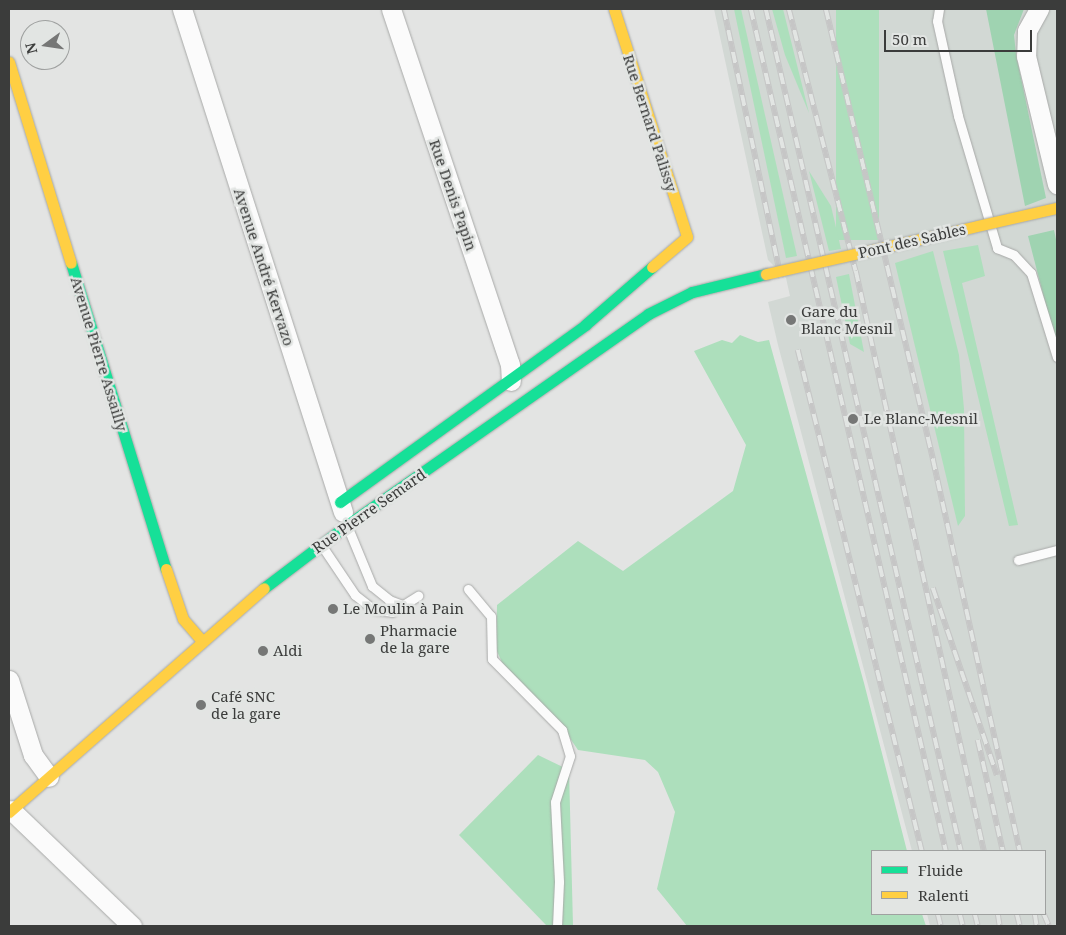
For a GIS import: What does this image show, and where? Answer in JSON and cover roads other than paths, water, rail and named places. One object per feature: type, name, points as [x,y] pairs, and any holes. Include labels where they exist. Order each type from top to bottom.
[{"type":"street","name":"Avenue André Kervazo","points":[[182,9],[347,525]]},
{"type":"street","name":"Rue Denis Papin","points":[[391,9],[510,364],[511,381]]},
{"type":"street","name":"Rue Bernard Palissy","points":[[614,9],[687,237]]},
{"type":"street","points":[[1039,9],[1027,31],[1026,56],[1057,184]]},
{"type":"street","name":"Avenue Pierre Assailly","points":[[9,62],[175,599],[183,619],[201,640]]},
{"type":"street","name":"Pont des Sables","points":[[766,274],[1057,208]]},
{"type":"street","name":"Rue Pierre Semard","points":[[340,502],[511,381],[586,325],[687,237]]},
{"type":"street","name":"Rue Pierre Semard","points":[[10,813],[201,640],[347,525],[648,314],[692,292],[766,274]]},
{"type":"street","points":[[9,680],[33,755],[49,777]]},
{"type":"street","points":[[10,813],[132,926]]},
{"type":"lane","points":[[939,9],[936,21],[958,116],[997,248],[1014,256],[1031,273],[1057,357]]},
{"type":"lane","points":[[347,525],[372,586],[389,600],[403,606]]},
{"type":"lane","points":[[321,544],[355,595],[365,605],[382,613],[403,606],[418,596]]},
{"type":"lane","points":[[1018,560],[1057,550]]},
{"type":"lane","points":[[468,589],[491,616],[492,659],[562,730],[570,756],[555,802],[559,882],[557,926]]},
{"type":"railway","points":[[724,9],[781,278]]},
{"type":"railway","points":[[751,9],[946,850]]},
{"type":"railway","points":[[766,9],[961,850]]},
{"type":"railway","points":[[789,9],[856,271],[984,850]]},
{"type":"railway","points":[[826,9],[933,459],[1020,850]]},
{"type":"railway","points":[[798,350],[922,850]]},
{"type":"railway","points":[[933,588],[997,775]]},
{"type":"railway","points":[[978,740],[1003,850]]},
{"type":"railway","points":[[938,915],[941,926]]},
{"type":"railway","points":[[960,915],[963,926]]},
{"type":"railway","points":[[975,915],[978,926]]},
{"type":"railway","points":[[998,915],[1000,926]]},
{"type":"railway","points":[[1017,915],[1020,926]]},
{"type":"railway","points":[[1035,915],[1037,926]]},
{"type":"railway","points":[[1044,915],[1049,926]]},
{"type":"place","name":"Gare du Blanc Mesnil","points":[[791,320]]},
{"type":"place","name":"Le Blanc-Mesnil","points":[[853,419]]},
{"type":"place","name":"Le Moulin à Pain","points":[[333,609]]},
{"type":"place","name":"Pharmacie de la gare","points":[[370,639]]},
{"type":"place","name":"Aldi","points":[[263,651]]},
{"type":"place","name":"Café SNC de la gare","points":[[201,705]]}]
